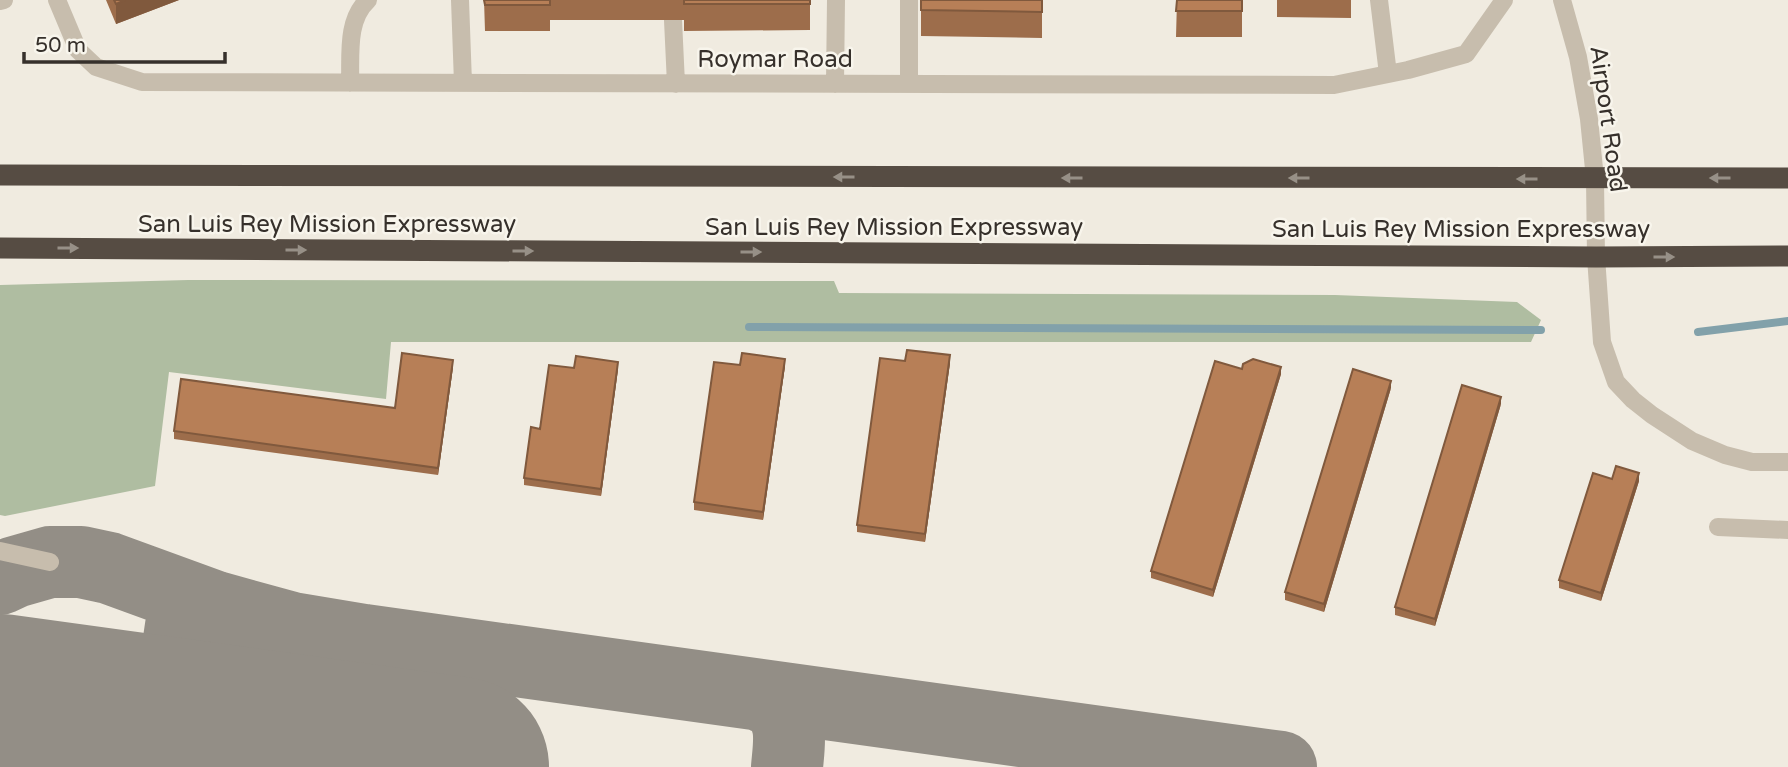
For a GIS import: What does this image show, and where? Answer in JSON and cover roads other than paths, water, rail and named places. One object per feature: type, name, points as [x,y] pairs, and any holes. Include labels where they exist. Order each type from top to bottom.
[{"type":"highway","name":"San Luis Rey Mission Expressway","points":[[0,175],[1788,178]]},
{"type":"highway","name":"San Luis Rey Mission Expressway","points":[[0,248],[1788,256]]},
{"type":"street","name":"Roymar Road","points":[[57,0],[78,50],[96,67],[142,82],[1334,85],[1466,54],[1504,0]]},
{"type":"street","points":[[350,83],[354,22],[362,5],[368,0]]},
{"type":"street","points":[[460,0],[463,83]]},
{"type":"street","points":[[674,0],[676,84]]},
{"type":"street","points":[[835,84],[836,0]]},
{"type":"street","points":[[909,0],[909,84]]},
{"type":"street","points":[[1379,0],[1388,74]]},
{"type":"street","name":"Airport Road","points":[[1562,0],[1578,57],[1589,119],[1595,179],[1596,257],[1602,342],[1616,382],[1652,415],[1692,441],[1752,462],[1788,462]]},
{"type":"street","points":[[1718,527],[1788,530]]},
{"type":"street","points":[[0,551],[50,562]]},
{"type":"waterway","points":[[1698,332],[1788,321]]},
{"type":"waterway","points":[[749,327],[1541,330]]}]
